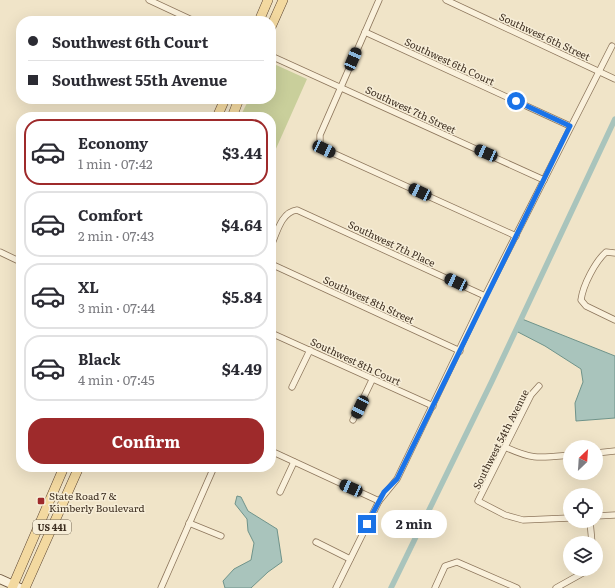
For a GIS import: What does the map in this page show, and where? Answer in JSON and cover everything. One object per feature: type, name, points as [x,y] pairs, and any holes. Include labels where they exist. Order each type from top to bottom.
[{"type":"main road","points":[[261,16],[268,0]]},
{"type":"main road","points":[[276,16],[283,0]]},
{"type":"main road","name":"US 441","points":[[15,587],[62,472]]},
{"type":"main road","name":"US 441","points":[[26,588],[77,472]]},
{"type":"street","points":[[149,0],[183,16]]},
{"type":"street","points":[[379,0],[320,135],[320,143],[324,149],[516,236]]},
{"type":"street","name":"Southwest 6th Street","points":[[446,0],[615,79]]},
{"type":"street","name":"Southwest 6th Court","points":[[365,32],[570,126]]},
{"type":"street","points":[[336,588],[379,500],[397,479],[485,296],[598,70],[612,46]]},
{"type":"street","name":"Southwest 7th Street","points":[[276,58],[544,180]]},
{"type":"street","name":"Southwest 7th Place","points":[[276,234],[284,216],[291,211],[297,210],[485,296]]},
{"type":"street","points":[[0,252],[16,260]]},
{"type":"street","points":[[615,253],[606,252],[600,257],[582,293],[581,300],[586,306],[615,320]]},
{"type":"street","name":"Southwest 8th Street","points":[[276,266],[460,350]]},
{"type":"street","name":"Southwest 8th Court","points":[[276,335],[372,380],[433,406]]},
{"type":"street","points":[[292,387],[310,350]]},
{"type":"street","points":[[353,420],[372,380]]},
{"type":"street","name":"Southwest 54th Avenue","points":[[539,386],[531,395],[478,501],[505,515],[523,520],[563,518]]},
{"type":"street","points":[[504,447],[526,457],[563,456]]},
{"type":"street","points":[[603,452],[615,451]]},
{"type":"street","points":[[276,453],[379,500]]},
{"type":"street","points":[[280,492],[294,462]]},
{"type":"street","points":[[162,587],[212,472]]},
{"type":"street","points":[[603,516],[615,515]]},
{"type":"street","points":[[189,523],[221,536]]},
{"type":"street","points":[[316,542],[350,559]]},
{"type":"street","points":[[435,588],[445,566],[457,562],[516,588]]},
{"type":"street","points":[[556,588],[577,576]]},
{"type":"street","points":[[0,579],[15,587]]},
{"type":"green space","points":[[276,65],[307,79],[276,149],[276,112],[242,112],[246,104],[276,104]]},
{"type":"water","points":[[522,319],[615,356],[615,418],[576,421],[575,403],[583,382],[581,369],[545,346],[516,331]]},
{"type":"water","points":[[237,496],[241,497],[248,511],[277,529],[282,562],[268,572],[251,588],[225,588],[223,581],[234,569],[251,560],[254,543],[248,531],[247,519],[235,504]]},
{"type":"waterway","points":[[391,588],[492,381],[615,119]]},
{"type":"place","name":"State Road 7 & Kimberly Boulevard","points":[[41,501]]},
{"type":"route","points":[[367,524],[384,492],[397,479],[485,296],[570,126],[516,101]]}]
